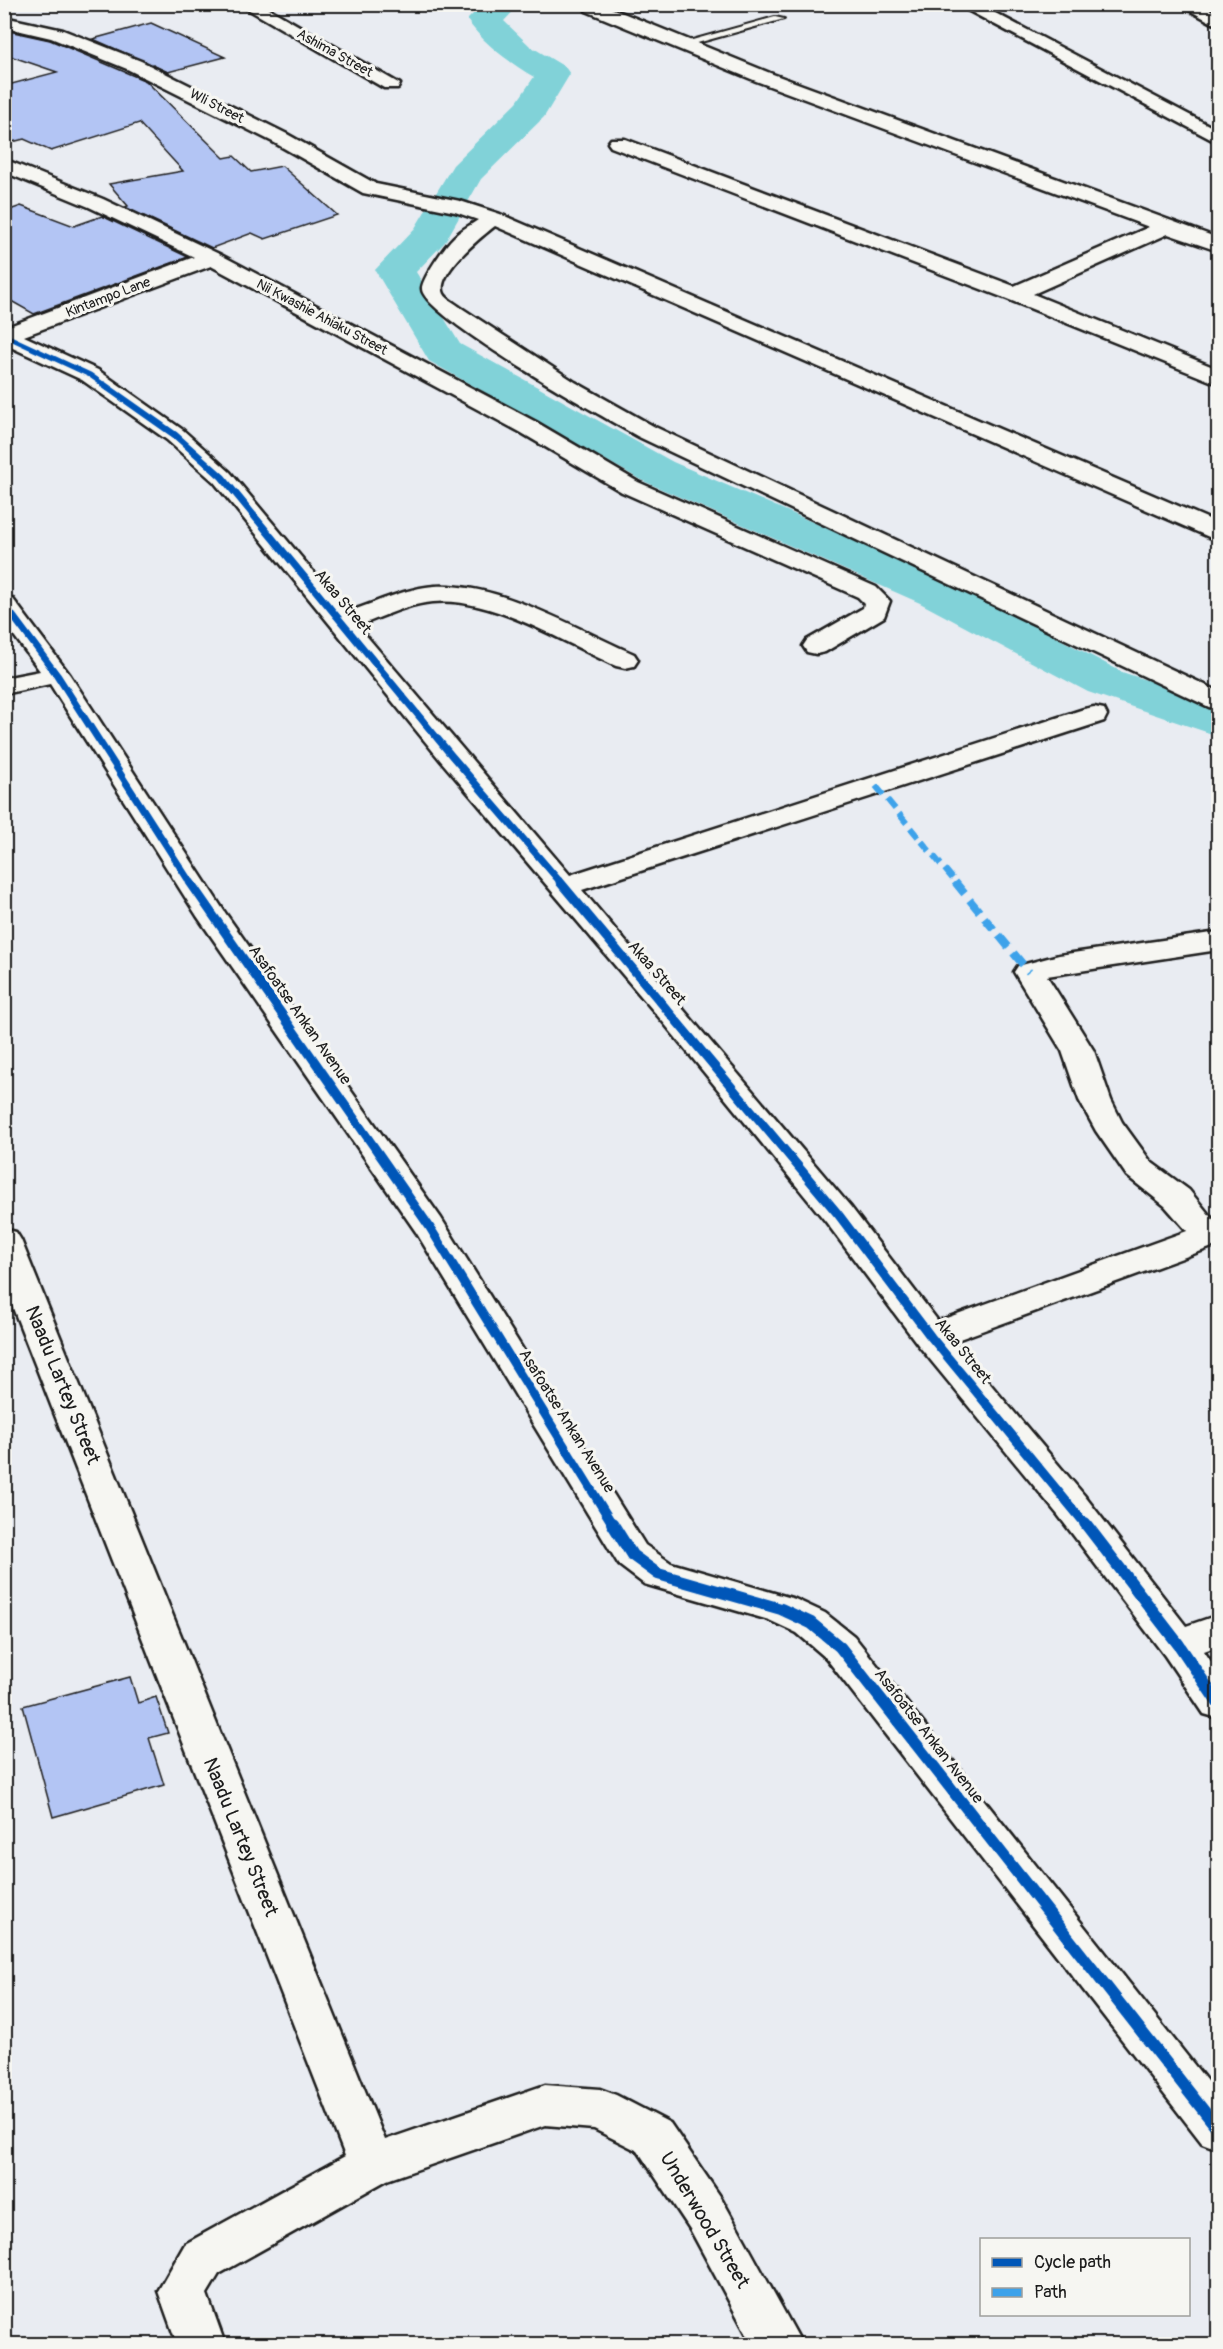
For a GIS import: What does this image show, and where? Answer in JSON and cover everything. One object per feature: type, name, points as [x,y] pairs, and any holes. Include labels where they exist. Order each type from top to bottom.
[{"type":"street","name":"Ashima Street","points":[[247,4],[391,84]]},
{"type":"street","points":[[964,4],[1218,137]]},
{"type":"street","points":[[1186,4],[1218,21]]},
{"type":"street","points":[[592,8],[1218,245]]},
{"type":"street","name":"Wli Street","points":[[4,22],[57,34],[114,56],[280,138],[370,189],[460,207],[493,218],[1218,532]]},
{"type":"street","points":[[618,143],[1015,294],[1218,377]]},
{"type":"street","name":"Nii Kwashie Ahiaku Street","points":[[4,165],[96,202],[212,258],[528,427],[630,487],[858,560]]},
{"type":"street","points":[[493,218],[459,243],[433,282],[432,291],[445,306],[567,387],[647,432],[858,560],[1218,701]]},
{"type":"street","points":[[1015,294],[1168,226]]},
{"type":"street","name":"Kintampo Lane","points":[[5,336],[212,258]]},
{"type":"street","name":"Akaa Street","points":[[5,336],[90,375],[175,435],[222,477],[341,623],[562,887],[674,1015],[831,1205],[931,1337],[1071,1505],[1179,1645],[1218,1703]]},
{"type":"street","points":[[816,646],[875,612],[877,601],[867,592],[858,560]]},
{"type":"street","points":[[341,623],[433,594],[453,595],[502,607],[625,660]]},
{"type":"street","name":"Asafoatse Ankan Avenue","points":[[4,604],[57,675],[212,915],[429,1226],[632,1555],[658,1574],[781,1609],[811,1623],[840,1647],[1218,2129]]},
{"type":"street","points":[[4,687],[57,675]]},
{"type":"street","points":[[562,887],[1094,715]]},
{"type":"street","points":[[931,1337],[1214,1234],[1177,1198],[1139,1169],[1107,1124],[1095,1100],[1078,1051],[1029,972],[1059,964],[1218,941]]},
{"type":"street","name":"Naadu Lartey Street","points":[[4,1240],[372,2165]]},
{"type":"street","points":[[1179,1645],[1218,1630]]},
{"type":"street","name":"Underwood Street","points":[[372,2165],[545,2105],[600,2109],[654,2137],[706,2214],[778,2344]]},
{"type":"street","points":[[201,2344],[182,2291],[202,2259],[372,2165]]},
{"type":"lane","points":[[683,44],[779,19]]},
{"type":"building","points":[[151,23],[225,57],[168,72],[93,39]]},
{"type":"building","points":[[4,30],[50,40],[146,81],[224,158],[234,156],[251,172],[282,166],[337,215],[265,239],[252,233],[212,248],[125,207],[128,206],[109,184],[183,171],[139,123],[51,151],[24,139],[4,144],[4,86],[57,72],[4,54]]},
{"type":"building","points":[[21,206],[74,226],[102,216],[188,257],[34,314],[4,297],[4,212]]},
{"type":"building","points":[[130,1677],[138,1703],[156,1697],[168,1733],[149,1738],[164,1785],[53,1817],[23,1706]]},
{"type":"waterway","points":[[504,4],[484,20],[518,53],[553,74],[531,109],[466,173],[431,234],[395,270],[444,352],[657,471],[937,593],[1105,682],[1218,721]]},
{"type":"marked path","points":[[876,786],[1029,972]]},
{"type":"cycle path","points":[[4,335],[90,375],[175,435],[222,477],[451,755],[674,1015],[838,1214],[931,1337],[1071,1505],[1179,1645],[1218,1703]]},
{"type":"cycle path","points":[[4,604],[57,675],[212,916],[429,1226],[632,1555],[658,1574],[781,1609],[811,1623],[840,1647],[1218,2129]]}]
